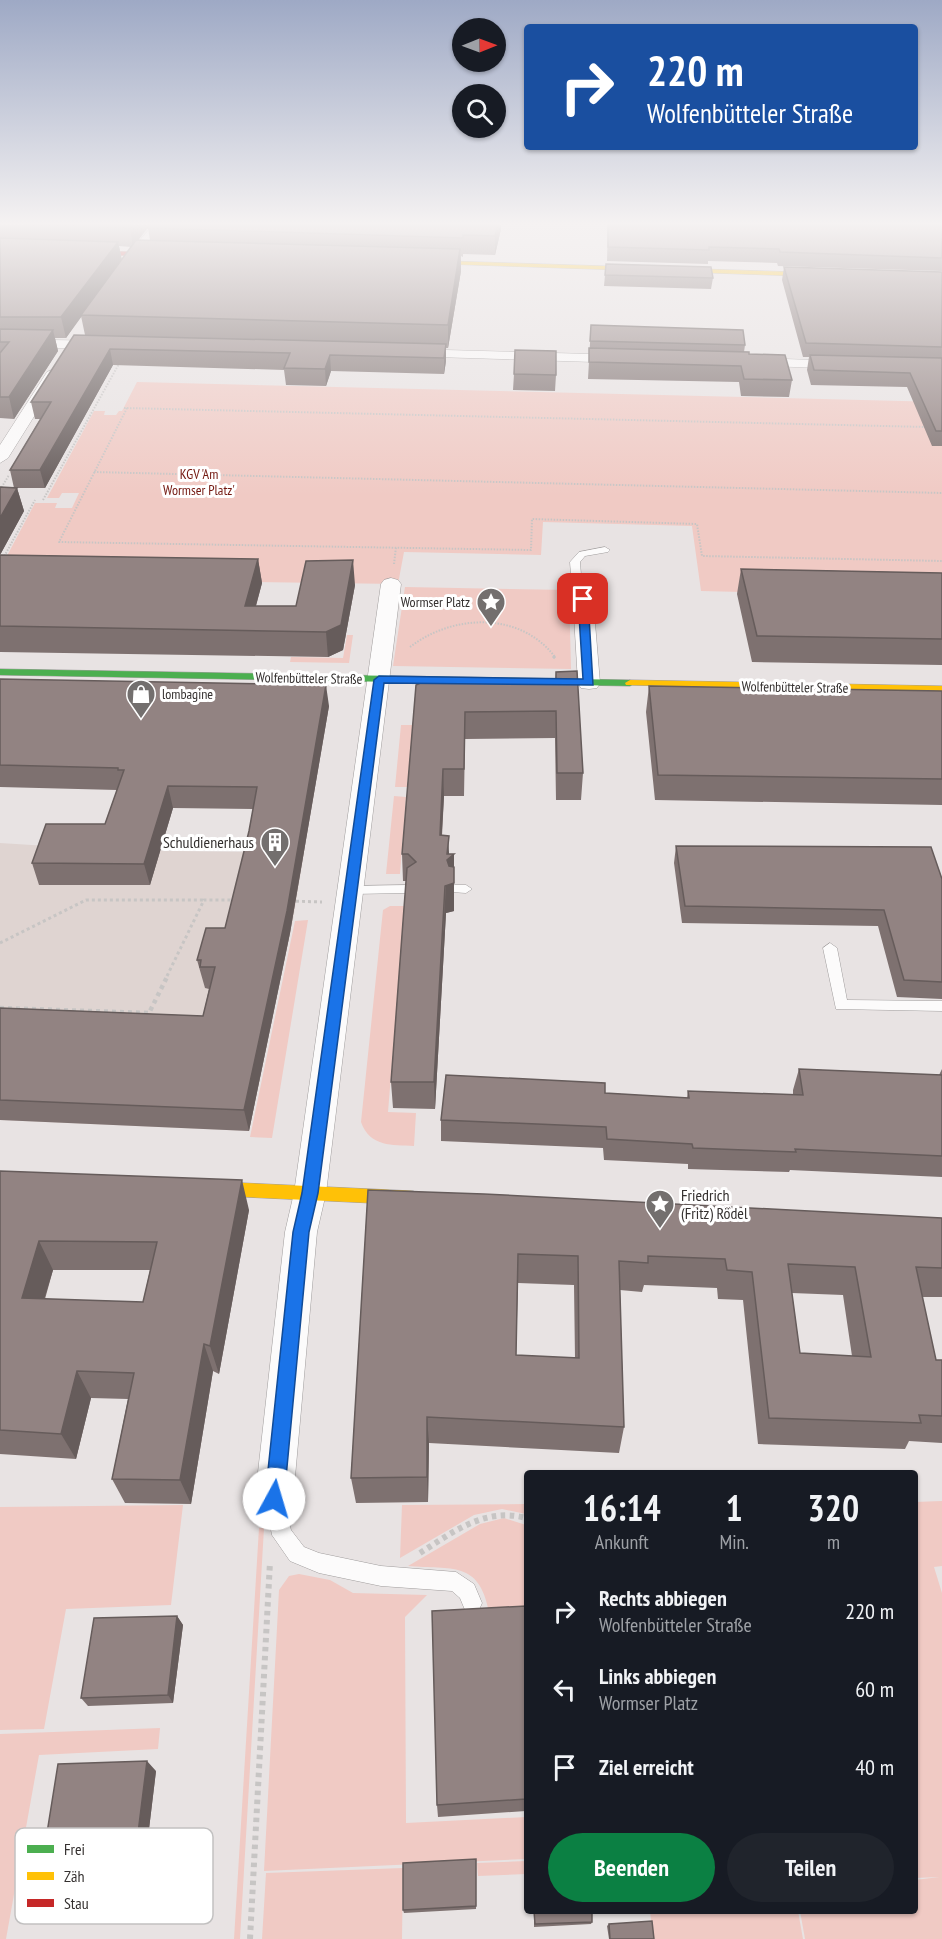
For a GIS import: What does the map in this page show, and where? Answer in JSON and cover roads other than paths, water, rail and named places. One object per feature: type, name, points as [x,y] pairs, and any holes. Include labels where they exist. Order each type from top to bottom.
[{"type":"street","points":[[0,458],[84,326]]},
{"type":"street","points":[[0,343],[129,346]]},
{"type":"street","points":[[398,353],[640,359]]},
{"type":"street","points":[[736,362],[862,365]]},
{"type":"street","points":[[274,1499],[301,1232],[310,1193],[391,584]]},
{"type":"street","points":[[583,599],[588,674]]},
{"type":"street","name":"Wolfenbütteler Straße","points":[[0,672],[380,670],[588,674],[942,689]]},
{"type":"street","points":[[191,1187],[429,1198]]},
{"type":"lane","points":[[583,599],[577,588],[575,562],[582,554],[605,550]]},
{"type":"lane","points":[[350,896],[409,889]]},
{"type":"lane","points":[[830,948],[841,1005],[942,1006]]},
{"type":"lane","points":[[274,1499],[282,1535],[297,1554],[319,1563],[381,1576],[456,1582],[467,1591],[472,1603]]},
{"type":"place","name":"Wormser Platz","points":[[491,628]]},
{"type":"place","name":"lombagine","points":[[141,720]]},
{"type":"place","name":"Schuldienerhaus","points":[[275,868]]},
{"type":"place","name":"Friedrich (Fritz) Rödel","points":[[660,1230]]},
{"type":"park label","name":"KGV 'Am Wormser Platz'","points":[[199,482]]}]
